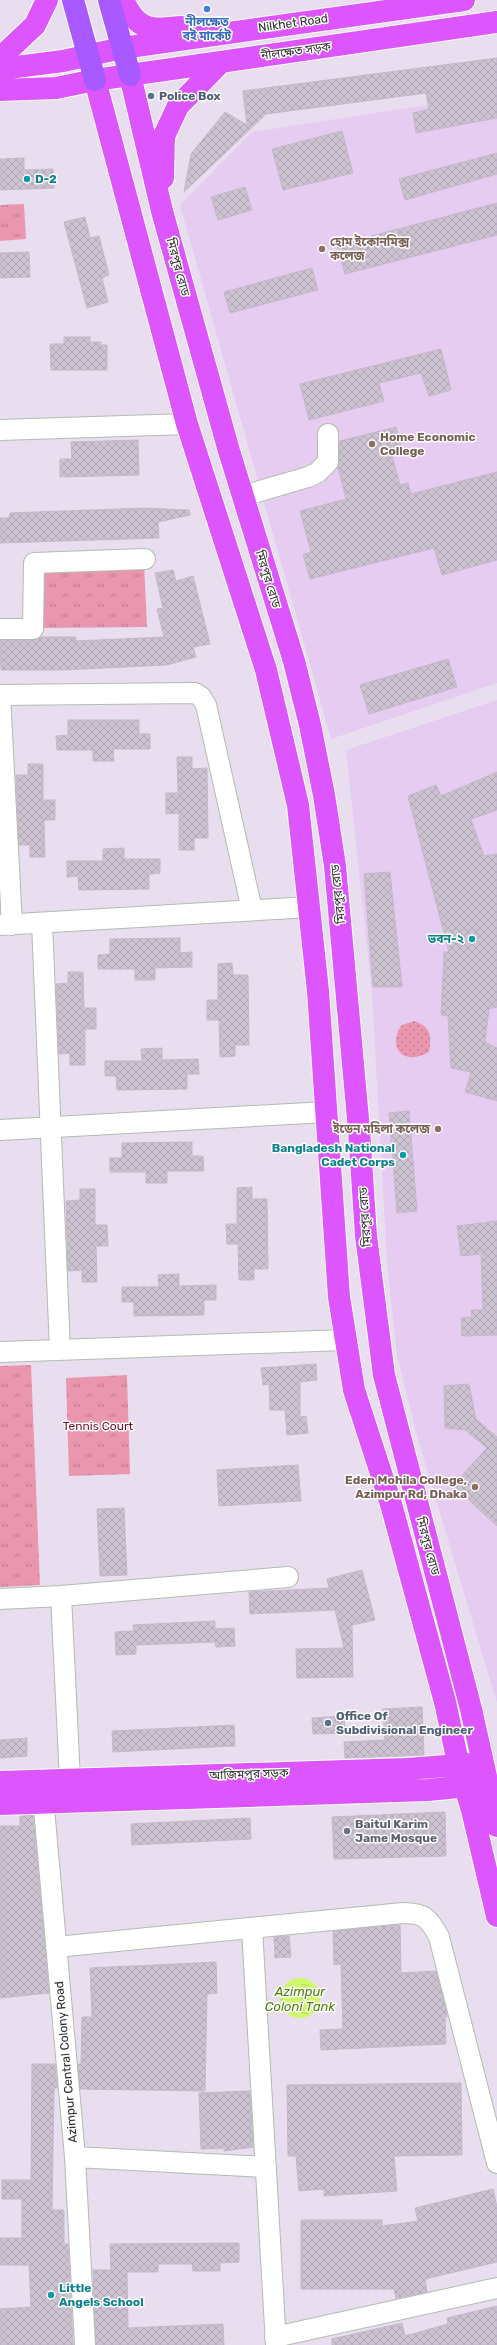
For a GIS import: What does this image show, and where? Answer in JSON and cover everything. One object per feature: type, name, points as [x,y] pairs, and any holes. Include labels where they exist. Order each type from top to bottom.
[{"type":"highway","name":"মিরপুর রোড","points":[[73,0],[96,80]]},
{"type":"highway","name":"মিরপুর রোড","points":[[109,0],[130,75]]},
{"type":"main road","points":[[0,58],[35,25],[47,0]]},
{"type":"main road","points":[[123,0],[129,13],[139,25],[159,30],[292,14],[310,21]]},
{"type":"main road","name":"Nilkhet Road","points":[[0,69],[89,55],[122,48],[464,0]]},
{"type":"main road","name":"নীলক্ষেত সড়ক","points":[[0,90],[56,88],[96,80],[497,22]]},
{"type":"main road","points":[[162,211],[164,136],[178,106],[221,62]]},
{"type":"main road","name":"মিরপুর রোড","points":[[130,75],[162,211],[243,496],[294,661],[324,795],[335,866],[358,1122],[366,1236],[384,1375],[471,1710],[489,1762],[487,1795]]},
{"type":"main road","name":"মিরপুর রোড","points":[[96,80],[188,424],[266,670],[298,805],[310,906],[339,1297],[354,1390],[391,1504],[445,1702],[461,1776],[487,1795]]},
{"type":"main road","name":"আজিমপুর সড়ক","points":[[0,1804],[428,1790],[489,1762]]},
{"type":"main road","name":"আজিমপুর সড়ক","points":[[0,1782],[41,1780],[461,1776]]},
{"type":"main road","points":[[487,1795],[497,1826]]},
{"type":"main road","points":[[487,1795],[497,1916]]},
{"type":"street","points":[[0,430],[188,424]]},
{"type":"street","points":[[243,496],[317,473],[328,462],[328,434]]},
{"type":"street","points":[[0,629],[33,629],[34,563],[146,559]]},
{"type":"street","points":[[252,910],[206,705],[201,697],[195,693],[0,695],[6,925],[252,910],[310,906]]},
{"type":"street","points":[[42,923],[60,1350]]},
{"type":"street","points":[[0,1130],[326,1112]]},
{"type":"street","points":[[0,1352],[345,1340]]},
{"type":"street","points":[[0,1599],[61,1596],[288,1577]]},
{"type":"street","points":[[61,1596],[70,1780]]},
{"type":"street","name":"Azimpur Central Colony Road","points":[[41,1780],[75,2157],[85,2345]]},
{"type":"street","points":[[56,1947],[403,1913],[418,1913],[430,1921],[439,1937],[497,2163]]},
{"type":"street","points":[[252,1928],[276,2341],[497,2288]]},
{"type":"street","points":[[75,2157],[266,2167]]},
{"type":"shaded area","name":"Home Economic College","points":[[497,94],[497,683],[331,739],[180,205],[252,132]]},
{"type":"shaded area","name":"ইডেন মহিলা কলেজ","points":[[497,700],[497,1703],[419,1443],[397,1356],[387,1263],[372,995],[346,750]]},
{"type":"green space","points":[[24,204],[26,239],[0,241],[0,205]]},
{"type":"green space","points":[[144,563],[147,627],[39,628],[39,567]]},
{"type":"green space","points":[[414,1021],[424,1026],[429,1033],[429,1052],[420,1056],[410,1057],[400,1053],[396,1044],[396,1039],[402,1025]]},
{"type":"green space","points":[[31,1365],[40,1585],[0,1587],[0,1366]]},
{"type":"green space","name":"Tennis Court","points":[[127,1375],[130,1474],[69,1476],[66,1378]]},
{"type":"water","name":"Azimpur Coloni Tank","points":[[304,1978],[311,1981],[317,1987],[320,1998],[319,2006],[311,2015],[304,2018],[296,2018],[289,2015],[281,2006],[280,1994],[283,1987],[292,1979]]},
{"type":"building","points":[[497,58],[497,118],[416,133],[413,113],[429,109],[426,93],[266,114],[184,192],[191,154],[225,112],[247,125],[243,91]]},
{"type":"building","points":[[342,131],[353,173],[283,190],[272,149]]},
{"type":"building","points":[[497,153],[497,174],[405,200],[399,179]]},
{"type":"building","name":"D-2","points":[[24,158],[24,170],[53,169],[54,188],[0,190],[0,159]]},
{"type":"building","points":[[245,187],[252,210],[218,220],[211,197]]},
{"type":"building","points":[[497,203],[497,235],[345,274],[337,245]]},
{"type":"building","points":[[85,217],[90,238],[99,236],[109,275],[102,278],[108,302],[87,308],[64,222]]},
{"type":"building","points":[[29,252],[30,277],[0,278],[0,253]]},
{"type":"building","points":[[312,268],[318,290],[230,313],[224,292]]},
{"type":"building","points":[[64,337],[90,337],[90,342],[101,342],[101,345],[107,345],[107,370],[51,370],[50,344],[64,344]]},
{"type":"building","points":[[441,349],[451,390],[429,396],[421,373],[379,383],[384,401],[309,420],[300,384]]},
{"type":"building","points":[[396,427],[401,445],[390,448],[400,485],[408,483],[411,494],[497,472],[497,560],[442,575],[434,548],[310,579],[303,554],[311,552],[300,511],[346,499],[338,467],[340,441]]},
{"type":"building","points":[[138,440],[139,475],[60,477],[60,459],[72,459],[71,442]]},
{"type":"building","points":[[144,508],[189,510],[190,515],[158,522],[159,538],[0,543],[0,518],[9,518],[10,513]]},
{"type":"building","points":[[173,570],[176,581],[193,576],[210,644],[193,647],[196,657],[167,665],[62,670],[1,670],[0,640],[33,640],[41,637],[76,637],[76,641],[164,637],[157,609],[163,608],[155,573]]},
{"type":"building","points":[[448,659],[457,687],[369,714],[360,685]]},
{"type":"building","points":[[68,720],[139,720],[139,734],[150,734],[150,749],[113,749],[114,761],[93,761],[93,750],[57,750],[56,736],[68,735]]},
{"type":"building","points":[[177,757],[192,757],[192,769],[207,768],[208,838],[194,838],[194,850],[179,850],[179,813],[166,814],[166,793],[178,793]]},
{"type":"building","points":[[28,764],[43,764],[43,800],[55,800],[55,820],[44,820],[45,857],[30,857],[30,845],[19,845],[16,775],[28,775]]},
{"type":"building","name":"ভবন-২","points":[[497,772],[497,810],[471,819],[484,856],[497,854],[497,1007],[489,1009],[485,1042],[497,1048],[497,1101],[465,1092],[471,1072],[451,1068],[448,1016],[441,1015],[444,952],[449,952],[408,796],[436,785],[441,796]]},
{"type":"building","points":[[124,848],[124,859],[160,859],[160,873],[149,874],[149,889],[79,890],[78,876],[67,877],[67,861],[103,861],[103,849]]},
{"type":"building","points":[[390,872],[402,987],[373,987],[364,874]]},
{"type":"building","points":[[180,938],[180,953],[192,952],[192,967],[155,968],[155,980],[135,980],[135,969],[98,969],[98,955],[110,954],[110,939]]},
{"type":"building","points":[[232,963],[233,975],[248,975],[249,1045],[235,1045],[235,1056],[220,1057],[219,1020],[207,1020],[207,1000],[218,1000],[218,964]]},
{"type":"building","points":[[68,972],[83,972],[84,1008],[96,1008],[96,1029],[85,1029],[85,1065],[70,1065],[70,1053],[59,1054],[56,984],[68,983]]},
{"type":"building","points":[[162,1048],[162,1060],[198,1059],[199,1074],[187,1074],[187,1089],[117,1090],[116,1076],[105,1076],[105,1061],[142,1061],[141,1049]]},
{"type":"building","name":"Bangladesh National Cadet Corps","points":[[409,1111],[417,1211],[397,1213],[389,1113]]},
{"type":"building","points":[[192,1142],[192,1156],[203,1156],[204,1171],[167,1171],[167,1183],[146,1183],[146,1172],[110,1172],[110,1158],[122,1158],[122,1143]]},
{"type":"building","points":[[252,1187],[252,1199],[267,1199],[268,1269],[254,1269],[254,1280],[239,1280],[238,1244],[227,1244],[226,1224],[237,1224],[237,1188]]},
{"type":"building","points":[[80,1189],[95,1189],[95,1225],[107,1225],[108,1246],[96,1246],[97,1282],[82,1282],[82,1270],[68,1271],[66,1201],[80,1200]]},
{"type":"building","points":[[497,1221],[497,1335],[462,1336],[461,1318],[472,1317],[471,1310],[483,1310],[481,1254],[461,1256],[457,1226]]},
{"type":"building","points":[[179,1274],[179,1286],[216,1285],[216,1300],[204,1300],[204,1315],[134,1316],[134,1302],[122,1302],[122,1287],[159,1287],[158,1275]]},
{"type":"building","points":[[316,1364],[317,1380],[300,1382],[300,1417],[306,1416],[308,1433],[287,1435],[285,1410],[270,1410],[269,1384],[263,1385],[261,1368]]},
{"type":"building","points":[[469,1384],[476,1419],[497,1437],[497,1526],[453,1485],[487,1448],[465,1430],[445,1428],[444,1386]]},
{"type":"building","points":[[298,1465],[301,1501],[219,1506],[217,1470]]},
{"type":"building","points":[[124,1508],[127,1575],[100,1576],[97,1509]]},
{"type":"building","points":[[362,1570],[375,1620],[352,1625],[353,1677],[297,1678],[296,1649],[344,1648],[335,1610],[250,1614],[249,1592],[329,1588],[327,1579]]},
{"type":"building","points":[[215,1621],[215,1629],[234,1628],[235,1646],[216,1647],[215,1642],[136,1645],[136,1654],[116,1655],[115,1632],[134,1631],[133,1625]]},
{"type":"building","points":[[422,1707],[424,1755],[345,1758],[344,1742],[385,1740],[383,1709]]},
{"type":"building","points":[[344,1716],[345,1733],[313,1734],[312,1718]]},
{"type":"building","points":[[234,1725],[235,1746],[113,1752],[112,1731]]},
{"type":"building","points":[[27,1738],[27,1756],[0,1758],[0,1740]]},
{"type":"building","points":[[445,1812],[446,1856],[334,1859],[332,1817]]},
{"type":"building","points":[[33,1815],[49,1993],[0,1998],[0,1826],[20,1826],[20,1816]]},
{"type":"building","points":[[250,1818],[251,1839],[132,1845],[131,1824]]},
{"type":"building","points":[[400,1925],[401,1973],[436,1971],[447,2013],[447,2017],[445,2017],[446,2044],[321,2050],[320,2030],[343,2029],[341,1964],[334,1965],[333,1931]]},
{"type":"building","points":[[289,1936],[291,1957],[275,1958],[274,1937]]},
{"type":"building","points":[[216,1962],[217,1993],[207,1994],[205,2091],[80,2089],[78,2064],[81,2064],[82,2017],[92,2017],[90,1968]]},
{"type":"building","points":[[32,2064],[55,2064],[57,2088],[54,2088],[52,2210],[64,2210],[64,2244],[68,2244],[73,2345],[0,2345],[0,2309],[31,2307],[29,2265],[0,2265],[0,2238],[22,2238],[22,2199],[2,2199],[2,2180],[31,2180]]},
{"type":"building","points":[[461,2083],[462,2155],[394,2156],[397,2191],[324,2196],[324,2189],[299,2191],[296,2156],[288,2156],[287,2085]]},
{"type":"building","points":[[250,2091],[253,2147],[224,2151],[224,2148],[201,2149],[199,2093]]},
{"type":"building","points":[[493,2189],[497,2207],[497,2262],[425,2279],[427,2292],[396,2298],[394,2289],[301,2289],[301,2220],[382,2220],[382,2226],[418,2221],[415,2208]]},
{"type":"building","points":[[239,2243],[239,2262],[220,2263],[220,2271],[193,2271],[192,2264],[158,2264],[158,2272],[127,2272],[128,2328],[223,2324],[224,2345],[96,2345],[93,2270],[111,2270],[110,2244]]},
{"type":"building","points":[[497,2306],[497,2345],[332,2345],[332,2339],[402,2323],[405,2336],[448,2324],[447,2318]]},
{"type":"place","name":"নীলক্ষেত বই মার্কেট","points":[[207,9]]},
{"type":"place","name":"Police Box","points":[[151,96]]},
{"type":"place","name":"D-2","points":[[27,179]]},
{"type":"place","name":"হোম ইকোনমিক্স কলেজ","points":[[322,249]]},
{"type":"place","name":"Home Economic College","points":[[372,444]]},
{"type":"place","name":"ভবন-২","points":[[472,939]]},
{"type":"place","name":"ইডেন মহিলা কলেজ","points":[[438,1129]]},
{"type":"place","name":"Bangladesh National Cadet Corps","points":[[403,1155]]},
{"type":"place","name":"Eden Mohila College, Azimpur Rd, Dhaka","points":[[475,1487]]},
{"type":"place","name":"Office Of Subdivisional Engineer","points":[[328,1723]]},
{"type":"place","name":"Baitul Karim Jame Mosque","points":[[347,1831]]},
{"type":"place","name":"Little Angels School","points":[[51,2295]]}]
